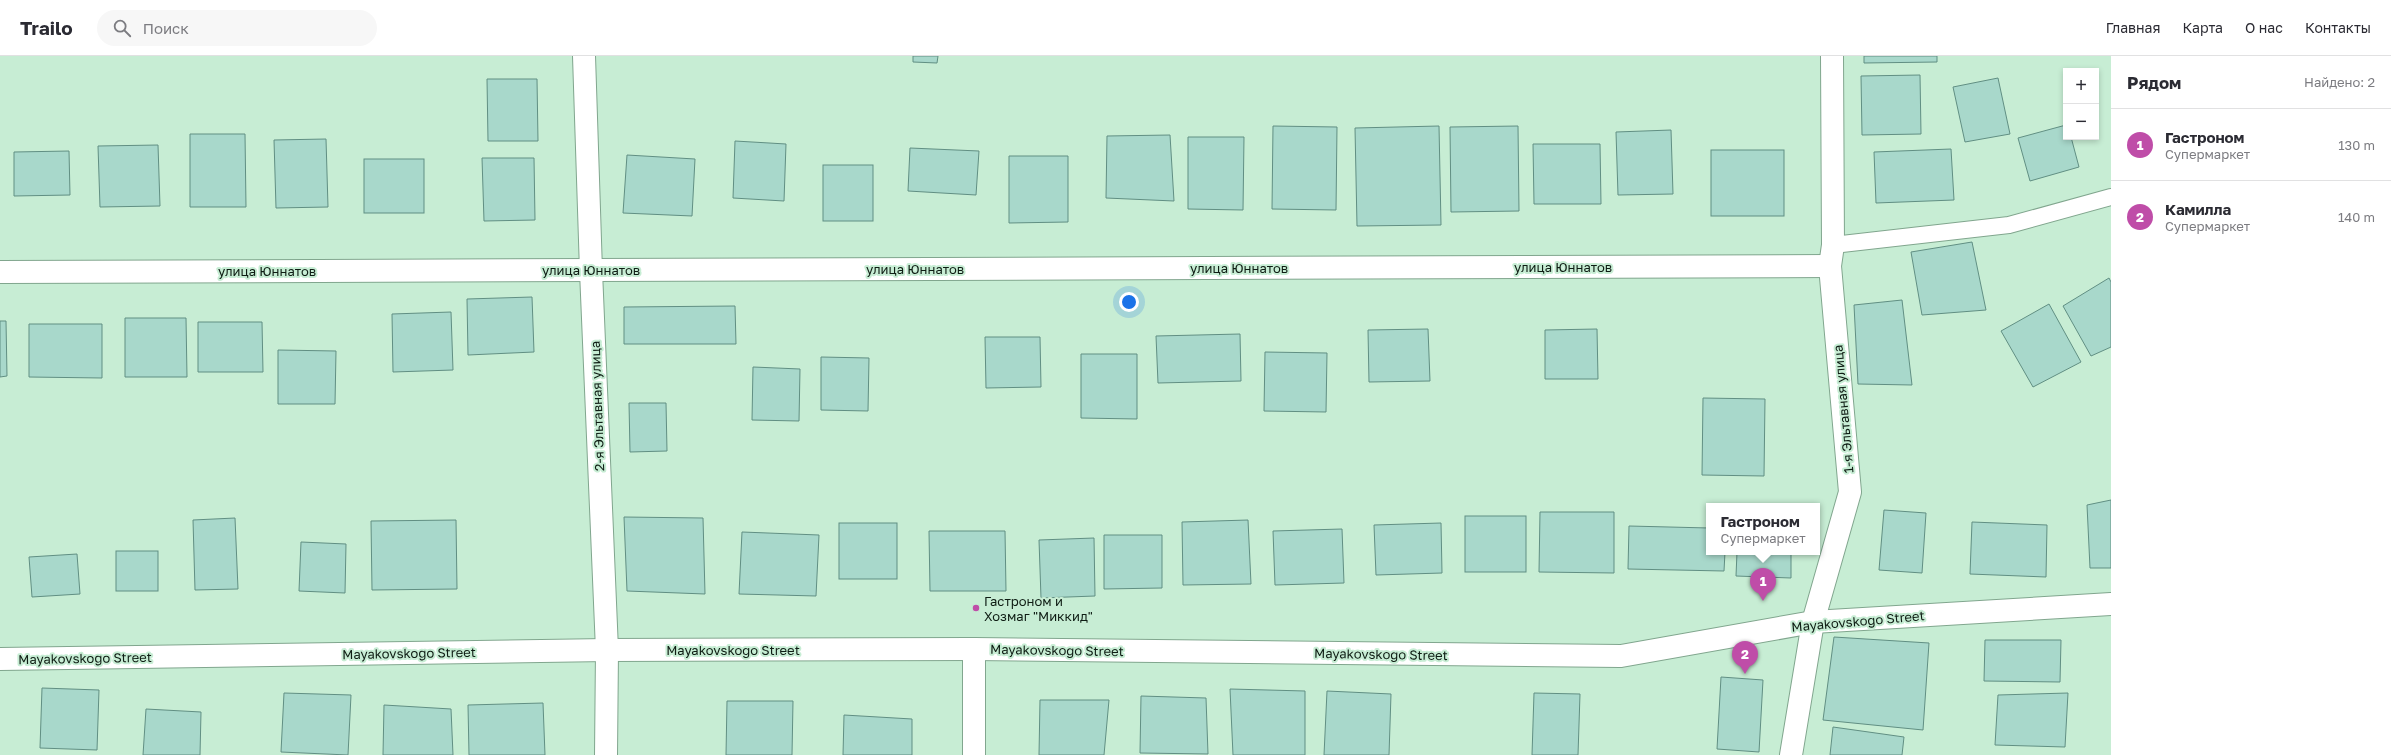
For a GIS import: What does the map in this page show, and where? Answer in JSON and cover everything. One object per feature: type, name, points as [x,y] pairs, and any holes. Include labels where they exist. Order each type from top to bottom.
[{"type":"street","name":"2-я Эльтавная улица","points":[[584,56],[591,270],[607,650],[606,755]]},
{"type":"street","name":"1-я Эльтавная улица","points":[[1791,755],[1813,622],[1850,492],[1831,255],[1832,56]]},
{"type":"street","name":"улица Юннатов","points":[[0,272],[591,270],[1831,255]]},
{"type":"street","name":"Mayakovskogo Street","points":[[0,660],[607,650],[974,649],[1621,656],[1813,622],[2111,604]]},
{"type":"street","points":[[974,649],[974,755]]},
{"type":"lane","points":[[1831,255],[2009,225],[2111,197]]},
{"type":"building","points":[[913,56],[938,56],[937,63],[913,62]]},
{"type":"building","points":[[1864,56],[1937,56],[1937,62],[1864,63]]},
{"type":"building","points":[[1920,75],[1921,134],[1862,135],[1861,76]]},
{"type":"building","points":[[1998,78],[2010,134],[1965,142],[1953,87]]},
{"type":"building","points":[[487,79],[537,79],[538,141],[488,141]]},
{"type":"building","points":[[1273,126],[1337,127],[1336,210],[1272,209]]},
{"type":"building","points":[[1439,126],[1441,225],[1357,226],[1355,128]]},
{"type":"building","points":[[1518,126],[1519,211],[1451,212],[1450,127]]},
{"type":"building","points":[[2063,126],[2063,140],[2072,140],[2079,167],[2030,181],[2018,138]]},
{"type":"building","points":[[1671,130],[1673,194],[1618,195],[1616,132]]},
{"type":"building","points":[[190,134],[245,134],[246,207],[190,207]]},
{"type":"building","points":[[1170,135],[1174,201],[1106,198],[1107,136]]},
{"type":"building","points":[[1188,137],[1244,137],[1243,210],[1188,209]]},
{"type":"building","points":[[326,139],[328,207],[276,208],[274,140]]},
{"type":"building","points":[[735,141],[786,144],[784,201],[733,198]]},
{"type":"building","points":[[1533,144],[1600,144],[1601,204],[1534,204]]},
{"type":"building","points":[[158,145],[160,206],[100,207],[98,146]]},
{"type":"building","points":[[910,148],[979,151],[976,195],[908,191]]},
{"type":"building","points":[[1951,149],[1954,200],[1876,203],[1874,152]]},
{"type":"building","points":[[1711,150],[1784,150],[1784,216],[1711,216]]},
{"type":"building","points":[[69,151],[70,195],[14,196],[14,152]]},
{"type":"building","points":[[627,155],[695,159],[692,216],[623,213]]},
{"type":"building","points":[[1009,156],[1068,156],[1068,222],[1009,223]]},
{"type":"building","points":[[482,158],[534,158],[535,220],[484,221]]},
{"type":"building","points":[[364,159],[424,159],[424,213],[364,213]]},
{"type":"building","points":[[823,165],[873,165],[873,221],[823,221]]},
{"type":"building","points":[[1972,242],[1986,310],[1922,315],[1911,252]]},
{"type":"building","points":[[2109,278],[2111,282],[2111,347],[2091,356],[2063,306]]},
{"type":"building","points":[[532,297],[534,352],[468,355],[467,299]]},
{"type":"building","points":[[1902,300],[1912,385],[1858,384],[1854,305]]},
{"type":"building","points":[[2049,304],[2081,362],[2033,387],[2001,331]]},
{"type":"building","points":[[735,306],[736,344],[624,344],[624,307]]},
{"type":"building","points":[[451,312],[453,370],[393,372],[392,314]]},
{"type":"building","points":[[125,318],[186,318],[187,377],[125,377]]},
{"type":"building","points":[[0,321],[6,321],[7,376],[0,377]]},
{"type":"building","points":[[198,322],[262,322],[263,372],[198,372]]},
{"type":"building","points":[[29,324],[102,324],[102,378],[29,377]]},
{"type":"building","points":[[1428,329],[1430,381],[1369,382],[1368,330]]},
{"type":"building","points":[[1597,329],[1598,379],[1545,379],[1545,330]]},
{"type":"building","points":[[1240,334],[1241,381],[1158,383],[1156,336]]},
{"type":"building","points":[[985,337],[1040,337],[1041,387],[986,388]]},
{"type":"building","points":[[278,350],[336,351],[335,404],[278,404]]},
{"type":"building","points":[[1265,352],[1327,353],[1326,412],[1264,411]]},
{"type":"building","points":[[1081,354],[1137,354],[1137,419],[1081,418]]},
{"type":"building","points":[[821,357],[869,358],[868,411],[821,410]]},
{"type":"building","points":[[753,367],[800,369],[799,421],[752,420]]},
{"type":"building","points":[[1703,398],[1765,399],[1764,476],[1702,475]]},
{"type":"building","points":[[629,403],[666,403],[667,451],[630,452]]},
{"type":"building","points":[[2111,500],[2111,568],[2090,568],[2087,505]]},
{"type":"building","points":[[1884,510],[1926,513],[1922,573],[1879,570]]},
{"type":"building","points":[[1540,512],[1614,512],[1614,573],[1539,572]]},
{"type":"building","points":[[1465,516],[1526,516],[1526,572],[1465,572]]},
{"type":"building","points":[[624,517],[703,518],[705,594],[627,591]]},
{"type":"building","points":[[235,518],[238,589],[195,590],[193,520]]},
{"type":"building","points":[[456,520],[457,589],[372,590],[371,521]]},
{"type":"building","points":[[1248,520],[1251,584],[1183,585],[1182,522]]},
{"type":"building","points":[[1972,522],[2047,525],[2046,577],[1970,574]]},
{"type":"building","points":[[839,523],[897,523],[897,579],[839,579]]},
{"type":"building","points":[[1441,523],[1442,573],[1376,575],[1374,525]]},
{"type":"building","points":[[1629,526],[1706,528],[1706,555],[1725,555],[1724,571],[1628,569]]},
{"type":"building","points":[[1342,529],[1344,583],[1275,585],[1273,531]]},
{"type":"building","points":[[929,531],[1005,531],[1006,591],[930,591]]},
{"type":"building","points":[[742,532],[819,535],[816,596],[739,594]]},
{"type":"building","points":[[1104,535],[1162,535],[1162,588],[1104,589]]},
{"type":"building","points":[[1094,538],[1095,596],[1041,598],[1039,540]]},
{"type":"building","points":[[301,542],[346,544],[345,593],[299,591]]},
{"type":"building","points":[[116,551],[158,551],[158,591],[116,591]]},
{"type":"building","points":[[77,554],[80,594],[32,597],[29,557]]},
{"type":"building","points":[[1737,555],[1791,555],[1791,578],[1736,576]]},
{"type":"building","points":[[1834,637],[1929,643],[1923,730],[1823,720]]},
{"type":"building","points":[[1985,640],[2061,640],[2060,682],[1984,681]]},
{"type":"building","points":[[1721,677],[1763,680],[1759,752],[1717,749]]},
{"type":"building","points":[[42,688],[99,690],[97,750],[40,748]]},
{"type":"building","points":[[1230,689],[1305,691],[1305,755],[1233,755]]},
{"type":"building","points":[[1327,691],[1391,694],[1389,755],[1324,755]]},
{"type":"building","points":[[284,693],[351,695],[348,755],[281,752]]},
{"type":"building","points":[[1534,693],[1580,694],[1578,755],[1532,755]]},
{"type":"building","points":[[2068,693],[2065,747],[1995,745],[1998,695]]},
{"type":"building","points":[[1141,696],[1206,698],[1208,754],[1140,753]]},
{"type":"building","points":[[1040,700],[1109,700],[1104,755],[1039,755]]},
{"type":"building","points":[[727,701],[793,701],[792,755],[726,755]]},
{"type":"building","points":[[543,703],[545,755],[469,755],[468,705]]},
{"type":"building","points":[[384,705],[451,709],[453,755],[383,755]]},
{"type":"building","points":[[146,709],[201,712],[200,755],[143,755]]},
{"type":"building","points":[[844,715],[912,719],[912,755],[843,755]]},
{"type":"building","points":[[1833,727],[1904,737],[1902,755],[1830,755]]},
{"type":"place","name":"Гастроном","points":[[1763,601]]},
{"type":"place","name":"Гастроном и Хозмаг \"Миккид\"","points":[[976,608]]},
{"type":"place","name":"Камилла","points":[[1745,674]]}]
